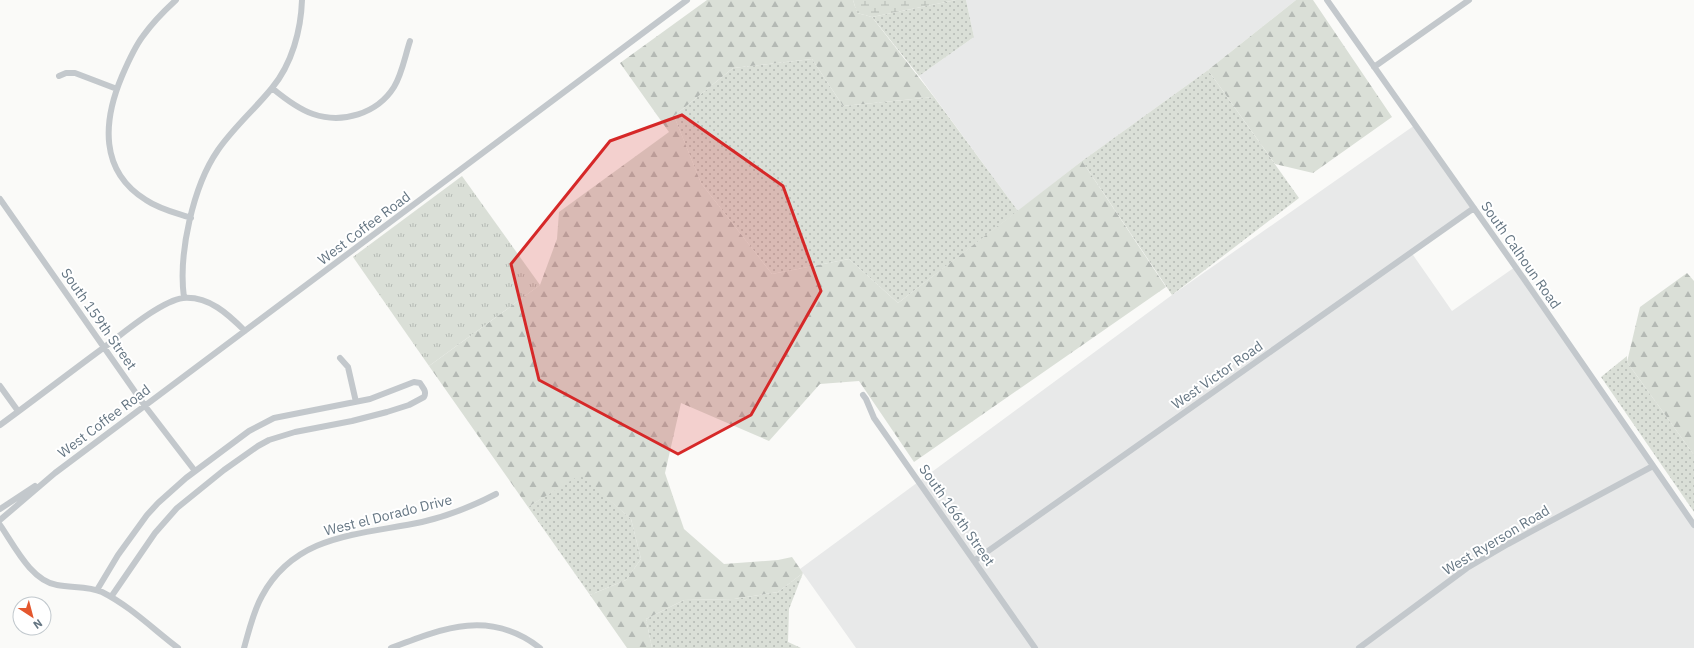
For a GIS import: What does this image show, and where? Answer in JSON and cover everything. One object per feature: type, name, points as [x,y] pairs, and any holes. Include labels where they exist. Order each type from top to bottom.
[{"type":"street","points":[[176,0],[152,24],[130,58],[117,89],[110,116],[108,133],[109,149],[117,170],[132,189],[145,200],[164,209],[191,218]]},
{"type":"street","points":[[184,298],[184,264],[191,218],[203,179],[218,150],[235,128],[272,88],[281,74],[294,45],[300,25],[302,0]]},
{"type":"street","name":"West Coffee Road","points":[[0,520],[55,474],[687,0]]},
{"type":"street","name":"South Calhoun Road","points":[[1327,0],[1474,208],[1694,525]]},
{"type":"street","points":[[1374,67],[1469,0]]},
{"type":"street","points":[[272,88],[298,107],[313,114],[341,117],[365,112],[380,102],[394,87],[400,75],[410,41]]},
{"type":"street","points":[[59,76],[66,73],[75,73],[117,89]]},
{"type":"street","name":"South 159th Street","points":[[0,199],[145,406],[195,471]]},
{"type":"street","name":"West Victor Road","points":[[974,561],[1474,208]]},
{"type":"street","points":[[0,425],[104,347],[169,303],[184,298],[201,300],[218,307],[231,316],[245,331]]},
{"type":"street","points":[[340,358],[348,367],[356,402]]},
{"type":"street","points":[[97,590],[118,555],[147,516],[176,486],[249,431],[274,418],[356,402],[384,395],[414,382],[420,383],[425,391],[424,397],[409,405],[352,421],[295,432],[269,440],[258,446],[224,470],[177,508],[155,533],[111,597]]},
{"type":"street","points":[[0,386],[18,411]]},
{"type":"street","name":"South 166th Street","points":[[862,395],[866,399],[874,418],[1034,648]]},
{"type":"street","name":"West Ryerson Road","points":[[1359,648],[1473,564],[1653,466]]},
{"type":"street","name":"West Coffee Road","points":[[0,509],[55,474]]},
{"type":"street","name":"West el Dorado Drive","points":[[244,648],[254,614],[262,596],[279,572],[301,554],[315,546],[342,536],[441,517],[496,494]]},
{"type":"street","points":[[0,525],[27,565],[43,581],[58,586],[97,590],[111,597],[178,648]]},
{"type":"street","points":[[391,648],[439,630],[469,625],[491,626],[505,629],[525,638],[540,648]]},
{"type":"highlighted area","points":[[682,115],[783,186],[821,291],[751,415],[678,454],[539,380],[511,264],[610,141]]},
{"type":"shaded area","points":[[966,0],[1296,0],[1208,70],[1082,161],[1018,211],[919,76],[974,37]]},
{"type":"shaded area","points":[[1415,125],[1474,208],[1411,252],[1452,311],[1515,267],[1694,525],[1694,648],[856,648],[800,569],[1172,295]]},
{"type":"green space","points":[[707,0],[853,0],[857,13],[872,17],[934,97],[843,106],[812,59],[733,68],[674,116],[701,183],[772,274],[849,259],[898,303],[1082,161],[1166,287],[914,462],[859,381],[820,384],[769,441],[681,403],[665,473],[684,529],[724,564],[778,560],[792,557],[803,573],[778,592],[734,599],[684,600],[646,619],[652,648],[627,648],[590,595],[626,580],[641,559],[631,519],[580,475],[528,507],[429,366],[540,285],[557,239],[559,212],[669,132],[620,63]]},
{"type":"green space","points":[[853,0],[956,0],[872,17],[857,13]]},
{"type":"green space","points":[[956,0],[966,0],[974,37],[919,76],[872,17]]},
{"type":"green space","points":[[1296,0],[1313,0],[1392,117],[1313,173],[1275,164],[1208,70]]},
{"type":"green space","points":[[812,59],[843,106],[934,97],[1018,211],[898,303],[849,259],[772,274],[701,183],[674,116],[733,68]]},
{"type":"green space","points":[[1208,70],[1299,198],[1172,295],[1082,161]]},
{"type":"green space","points":[[462,176],[540,285],[429,366],[353,257]]},
{"type":"green space","points":[[1687,273],[1694,281],[1694,455],[1627,362],[1640,307]]},
{"type":"green space","points":[[1627,356],[1627,362],[1694,455],[1694,512],[1601,377]]},
{"type":"green space","points":[[580,474],[631,519],[641,559],[626,580],[590,595],[528,507]]},
{"type":"green space","points":[[803,573],[789,609],[788,642],[801,648],[652,648],[646,619],[684,600],[734,599],[778,592]]}]
